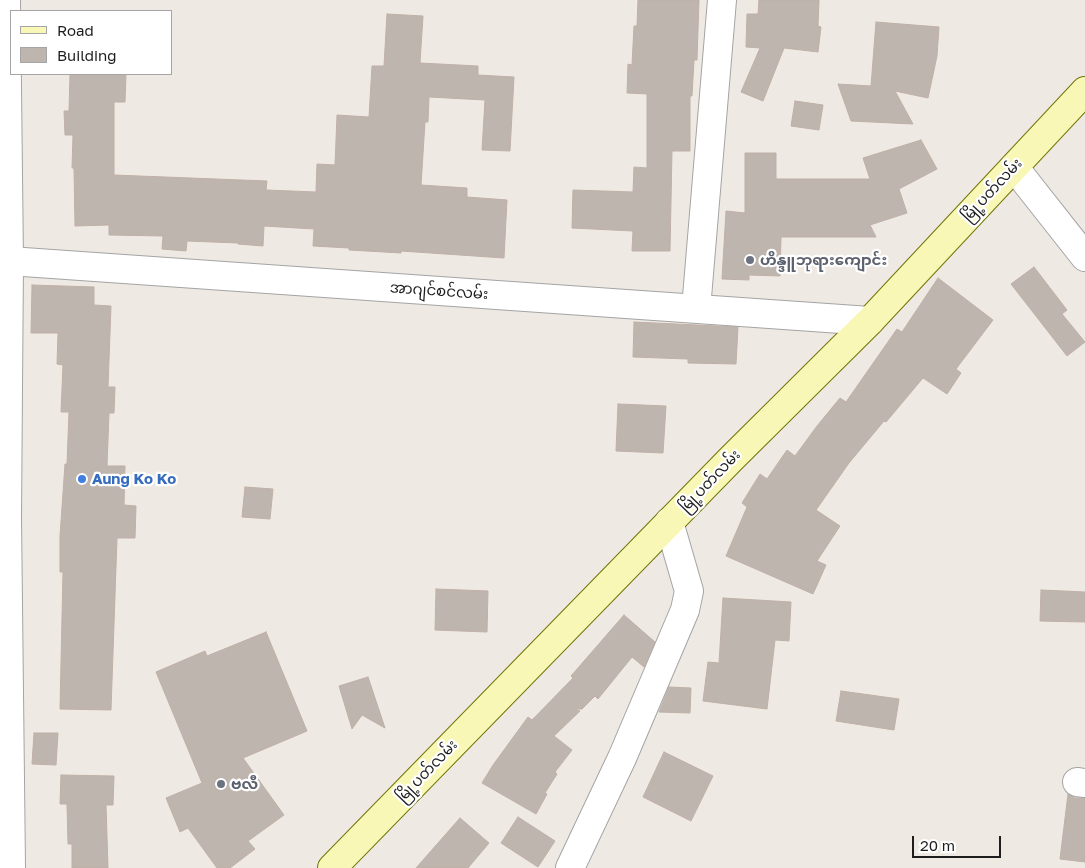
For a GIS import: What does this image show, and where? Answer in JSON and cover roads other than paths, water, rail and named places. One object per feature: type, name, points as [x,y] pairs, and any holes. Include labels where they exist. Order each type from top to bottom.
[{"type":"main road","name":"မြို့ပတ်လမ်း","points":[[332,868],[669,522],[870,321],[1085,91]]},
{"type":"street","points":[[6,0],[9,261],[3,517],[11,868]]},
{"type":"street","points":[[696,309],[722,0]]},
{"type":"street","points":[[1014,167],[1085,257]]},
{"type":"street","name":"အာဂျင်စင်လမ်း","points":[[9,261],[870,321]]},
{"type":"street","points":[[570,868],[622,758],[685,610],[689,591],[669,522]]},
{"type":"place","name":"ဟိန္ဒူဘုရားကျောင်း","points":[[750,260]]},
{"type":"place","name":"Aung Ko Ko","points":[[82,479]]},
{"type":"place","name":"ဗလီ","points":[[221,784]]}]
